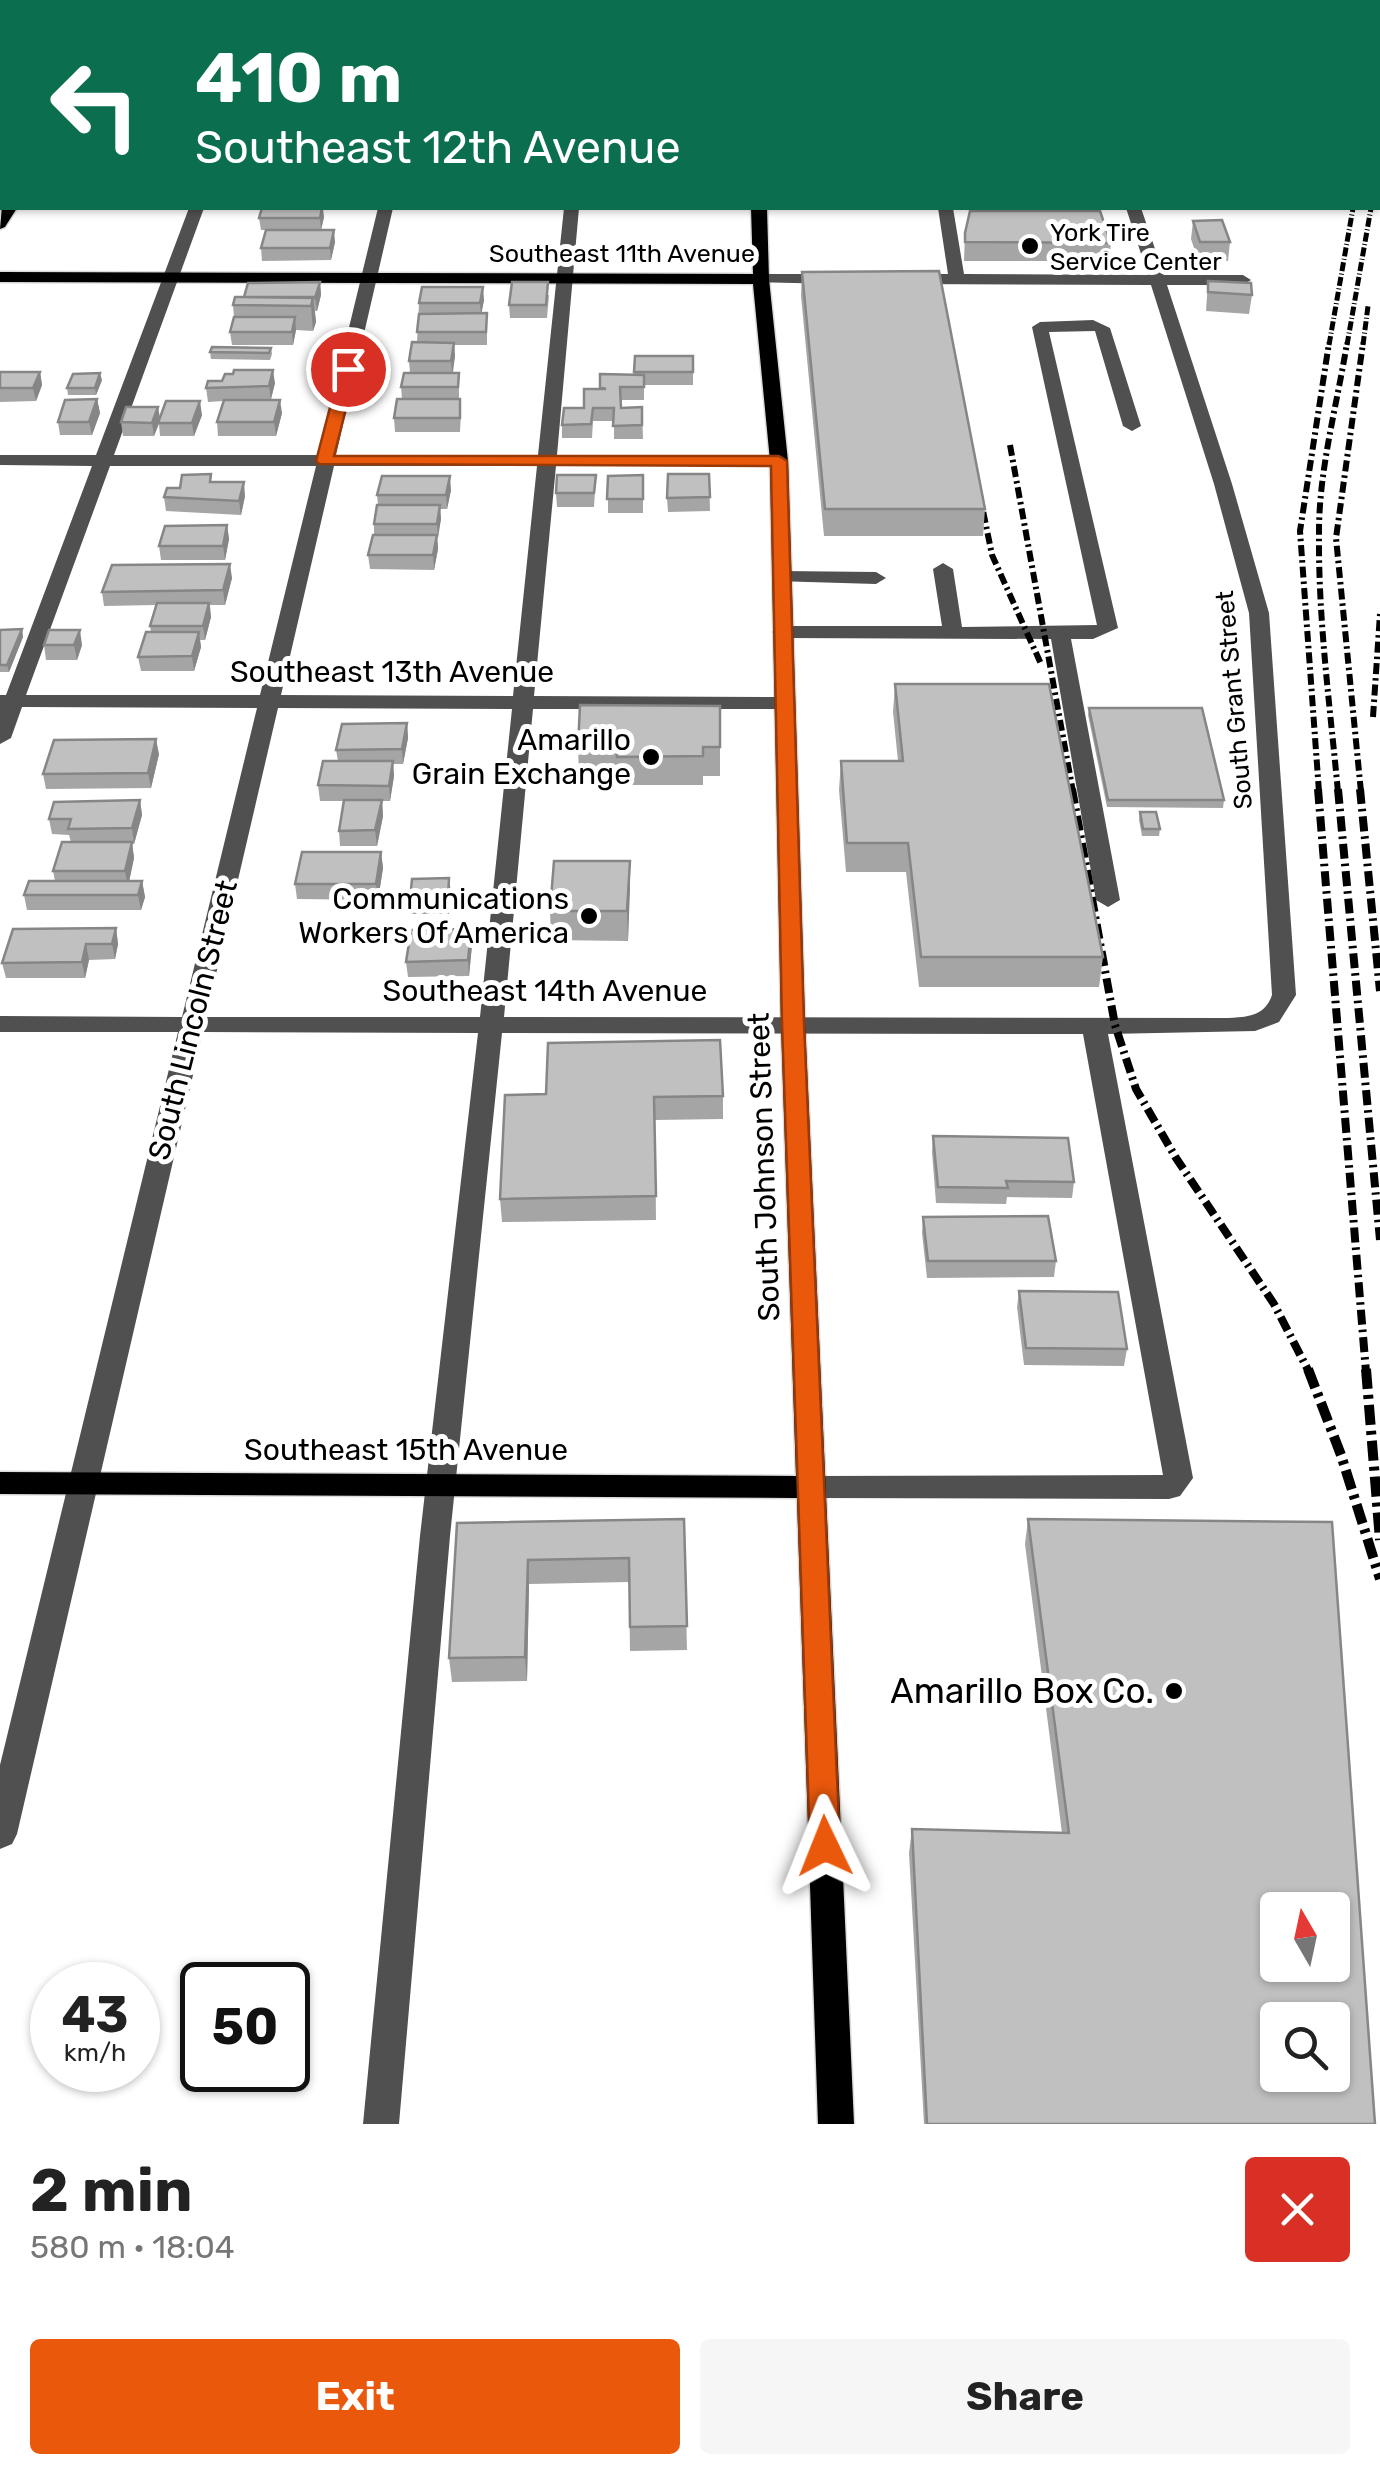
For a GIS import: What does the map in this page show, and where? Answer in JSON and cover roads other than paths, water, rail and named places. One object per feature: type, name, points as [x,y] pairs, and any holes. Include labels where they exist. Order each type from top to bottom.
[{"type":"main road","name":"South Johnson Street","points":[[759,210],[761,279],[779,461],[793,1023],[836,2124]]},
{"type":"main road","points":[[657,278],[706,276],[739,267],[748,261],[760,242]]},
{"type":"main road","name":"Southeast 11th Avenue","points":[[0,277],[761,279]]},
{"type":"main road","name":"Southeast 15th Avenue","points":[[0,1482],[811,1488]]},
{"type":"street","points":[[0,738],[7,700],[104,460],[195,210]]},
{"type":"street","name":"South Lincoln Street","points":[[0,1834],[386,210]]},
{"type":"street","points":[[380,2124],[572,210]]},
{"type":"street","points":[[945,210],[958,279]]},
{"type":"street","name":"South Grant Street","points":[[1135,210],[1223,484],[1259,613],[1284,995],[1281,1009],[1268,1019]]},
{"type":"street","name":"Southeast 11th Avenue","points":[[761,279],[862,279]]},
{"type":"street","points":[[882,279],[1243,280]]},
{"type":"street","points":[[782,632],[1093,633],[1108,628],[1040,327],[1093,324],[1102,328],[1132,426]]},
{"type":"street","points":[[0,460],[779,461]]},
{"type":"street","points":[[943,569],[954,633]]},
{"type":"street","points":[[781,577],[876,578]]},
{"type":"street","points":[[1060,633],[1108,900]]},
{"type":"street","name":"Southeast 13th Avenue","points":[[7,700],[783,703]]},
{"type":"street","name":"Southeast 14th Avenue","points":[[0,1024],[1228,1026],[1268,1019]]},
{"type":"street","points":[[811,1488],[1169,1488],[1178,1478],[1094,1025]]},
{"type":"railway","points":[[1329,345],[1353,210]]},
{"type":"railway","points":[[1347,345],[1371,210]]},
{"type":"railway","points":[[1363,345],[1368,306]]},
{"type":"railway","points":[[1319,792],[1300,531],[1329,343]]},
{"type":"railway","points":[[1338,792],[1322,630],[1319,532],[1325,461],[1347,343]]},
{"type":"railway","points":[[1361,792],[1336,538],[1363,343]]},
{"type":"railway","points":[[1010,445],[1073,792]]},
{"type":"railway","points":[[979,491],[992,555],[1041,664]]},
{"type":"railway","points":[[1373,717],[1380,614]]},
{"type":"railway","points":[[1072,789],[1115,1025],[1136,1089],[1176,1158],[1274,1304],[1309,1372]]},
{"type":"railway","points":[[1318,789],[1366,1372]]},
{"type":"railway","points":[[1338,789],[1380,1240]]},
{"type":"railway","points":[[1360,789],[1380,991]]},
{"type":"railway","points":[[1308,1369],[1341,1455],[1380,1579]]},
{"type":"railway","points":[[1366,1369],[1380,1540]]},
{"type":"place","name":"York Tire Service Center","points":[[1030,246]]},
{"type":"place","name":"Amarillo Grain Exchange","points":[[651,757]]},
{"type":"place","name":"Communications Workers Of America","points":[[589,916]]},
{"type":"place","name":"Amarillo Box Co.","points":[[1174,1691]]}]
